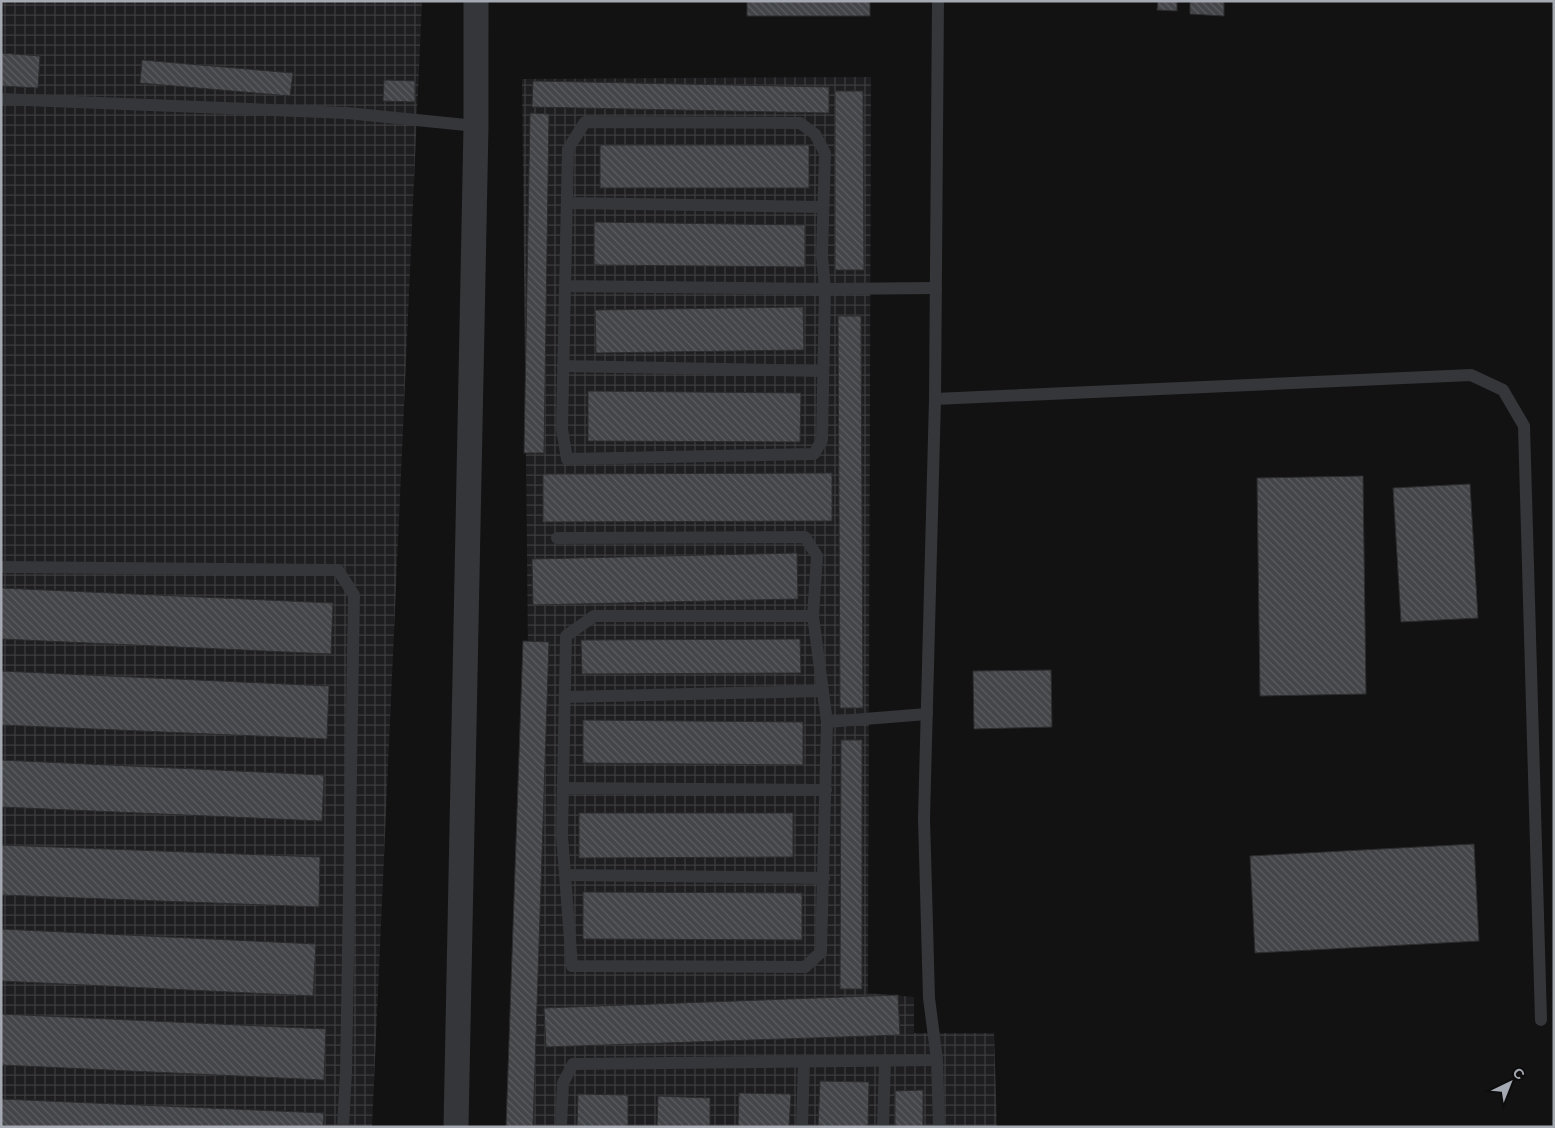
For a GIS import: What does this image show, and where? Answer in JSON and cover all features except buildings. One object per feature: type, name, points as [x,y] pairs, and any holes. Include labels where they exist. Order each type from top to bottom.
[{"type":"street","points":[[456,1127],[476,126],[476,1]]},
{"type":"lane","points":[[938,1],[935,399],[924,818],[929,989],[937,1060],[940,1127]]},
{"type":"lane","points":[[1,98],[347,113],[476,126]]},
{"type":"lane","points":[[586,122],[800,123],[815,134],[825,153],[823,207],[822,256],[825,289],[822,440],[814,454],[567,459],[562,429],[568,149],[586,122]]},
{"type":"lane","points":[[567,203],[823,207]]},
{"type":"lane","points":[[565,286],[825,289],[936,288]]},
{"type":"lane","points":[[563,366],[824,371]]},
{"type":"lane","points":[[935,399],[1471,375],[1503,390],[1524,426],[1541,1020]]},
{"type":"lane","points":[[557,538],[806,537],[817,556],[814,616],[827,722],[821,952],[806,967],[572,966],[562,836],[566,636],[594,616],[814,616]]},
{"type":"lane","points":[[1,567],[338,570],[354,595],[346,1072],[343,1127]]},
{"type":"lane","points":[[565,697],[824,691]]},
{"type":"lane","points":[[827,722],[926,714]]},
{"type":"lane","points":[[563,788],[826,790]]},
{"type":"lane","points":[[565,875],[824,878]]},
{"type":"lane","points":[[883,1127],[886,1060]]},
{"type":"lane","points":[[561,1127],[563,1083],[573,1064],[937,1060]]},
{"type":"lane","points":[[802,1127],[804,1061]]},
{"type":"shaded area","points":[[1,1],[422,1],[372,1127],[1,1127]]},
{"type":"shaded area","points":[[871,77],[868,993],[914,997],[914,1033],[994,1033],[997,1127],[515,1127],[528,648],[522,79]]}]
